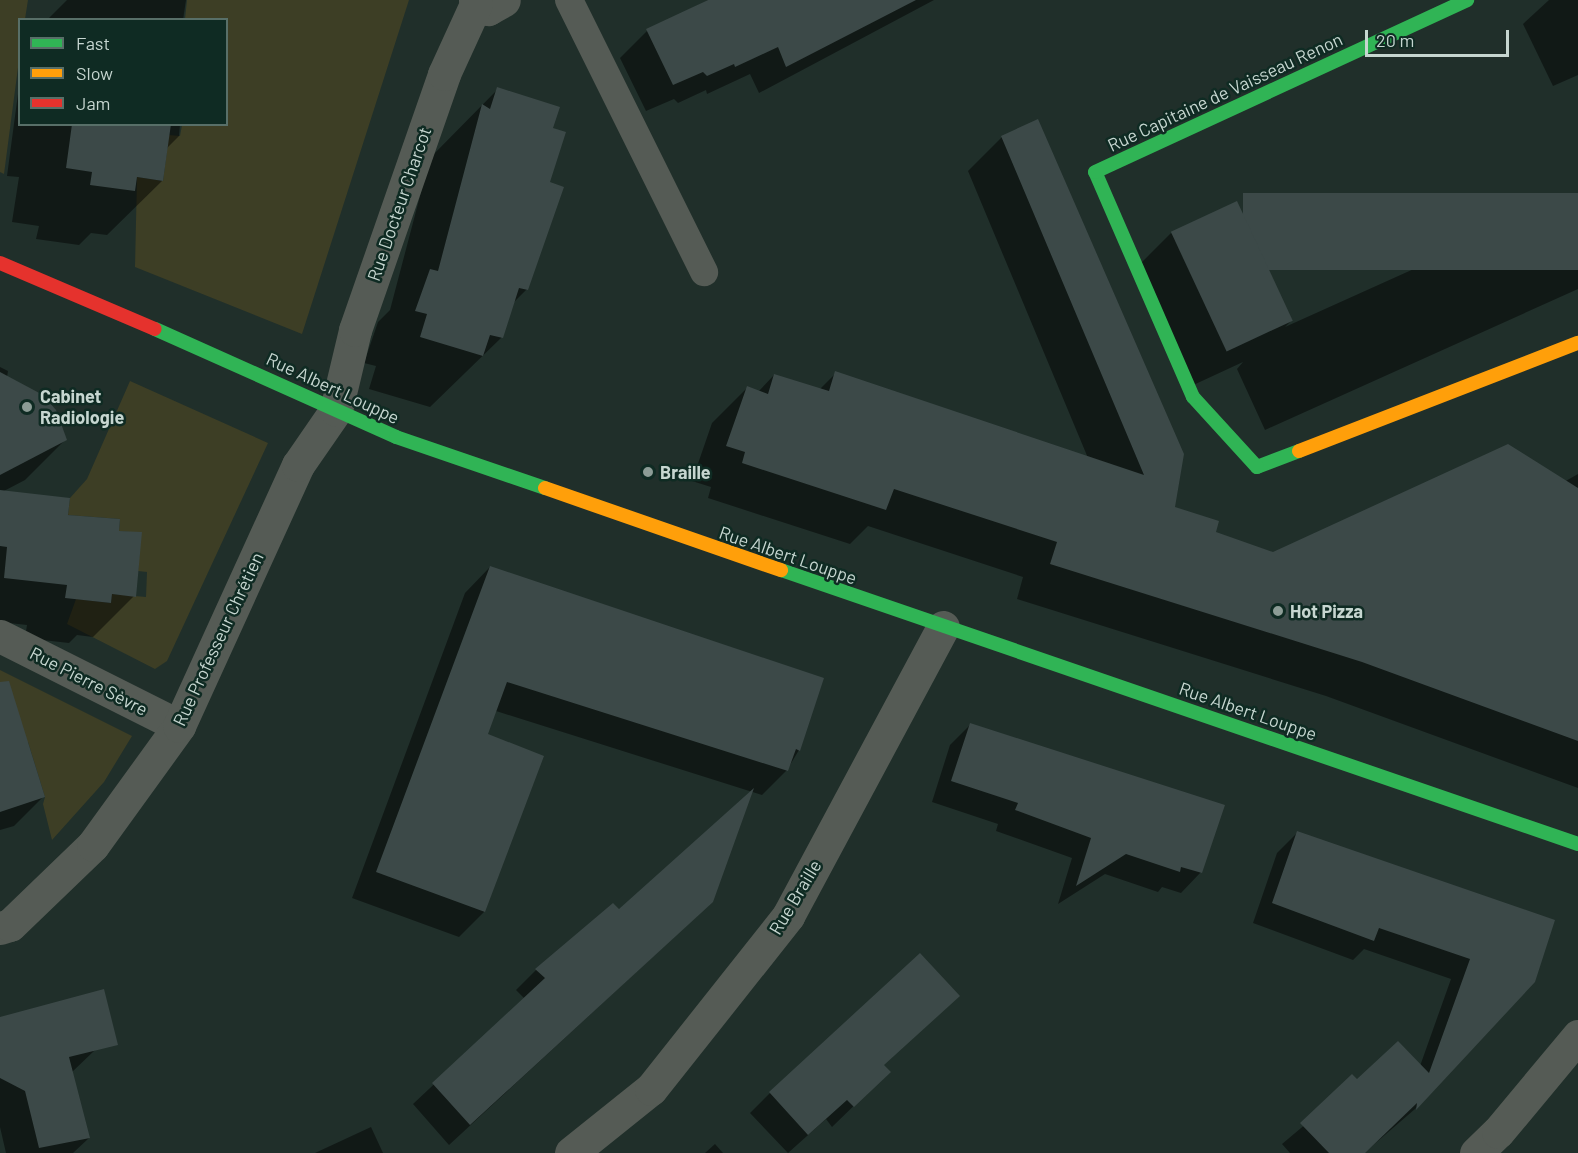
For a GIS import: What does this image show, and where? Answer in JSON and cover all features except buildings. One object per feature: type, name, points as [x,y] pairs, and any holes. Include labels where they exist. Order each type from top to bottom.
[{"type":"main road","name":"Rue Capitaine de Vaisseau Renon","points":[[1467,0],[1095,172],[1193,397],[1257,467],[1578,343]]},
{"type":"main road","name":"Rue Albert Louppe","points":[[0,263],[396,437],[943,627],[1578,843]]},
{"type":"street","name":"Rue Docteur Charcot","points":[[336,410],[355,330],[444,74],[485,1]]},
{"type":"street","name":"Rue Professeur Chrétien","points":[[0,928],[10,925],[93,845],[179,726],[298,465],[336,410]]},
{"type":"street","name":"Rue Braille","points":[[571,1153],[651,1089],[788,916],[943,627]]},
{"type":"street","name":"Rue Pierre Sèvre","points":[[0,636],[179,726]]},
{"type":"street","points":[[1476,1153],[1498,1132],[1578,1036]]},
{"type":"lane","points":[[569,0],[704,272]]},
{"type":"green space","points":[[0,0],[28,0],[25,18],[18,18],[18,68],[4,174],[0,172]]},
{"type":"green space","points":[[187,0],[409,0],[302,334],[135,267],[137,177],[163,181],[169,135],[180,136],[182,126],[228,126],[228,18],[185,18]]},
{"type":"green space","points":[[130,381],[268,443],[167,661],[155,669],[67,624],[76,599],[111,603],[112,594],[146,597],[147,572],[138,571],[141,533],[119,531],[120,519],[68,515],[70,498],[87,479]]},
{"type":"green space","points":[[0,670],[132,736],[104,782],[52,840],[43,804],[45,797],[28,742],[0,751]]},
{"type":"traffic: fast","points":[[1299,451],[1257,467],[1193,397],[1095,172],[1467,0]]},
{"type":"traffic: fast","points":[[155,329],[396,437],[545,488]]},
{"type":"traffic: fast","points":[[781,570],[1578,844]]},
{"type":"traffic: slow","points":[[1299,451],[1578,343]]},
{"type":"traffic: slow","points":[[545,488],[781,570]]},
{"type":"traffic: jam","points":[[0,263],[155,329]]},
{"type":"place","name":"Cabinet Radiologie","points":[[27,407]]},
{"type":"place","name":"Braille","points":[[648,472]]},
{"type":"place","name":"Hot Pizza","points":[[1278,611]]}]
